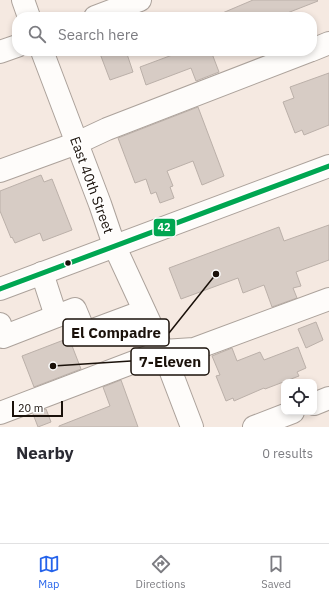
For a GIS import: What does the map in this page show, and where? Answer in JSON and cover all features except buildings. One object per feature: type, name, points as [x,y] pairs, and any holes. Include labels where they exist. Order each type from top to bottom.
[{"type":"street","points":[[23,0],[28,12]]},
{"type":"street","points":[[108,12],[140,0]]},
{"type":"street","points":[[317,48],[329,43]]},
{"type":"street","points":[[0,52],[12,48]]},
{"type":"street","name":"East 40th Street","points":[[44,56],[103,211],[114,246],[163,351],[192,427]]},
{"type":"street","points":[[0,171],[77,143],[107,129],[296,56]]},
{"type":"street","points":[[0,289],[329,166]]},
{"type":"street","points":[[42,273],[56,316]]},
{"type":"street","points":[[0,413],[163,351],[194,349],[329,299]]},
{"type":"street","points":[[0,324],[3,337],[75,309],[85,333],[144,311]]},
{"type":"street","points":[[317,403],[329,398]]},
{"type":"street","points":[[254,427],[286,415]]},
{"type":"transit line","name":"42","points":[[0,289],[329,166]]},
{"type":"place","name":"El Compadre","points":[[216,274]]},
{"type":"place","name":"7-Eleven","points":[[53,366]]}]
